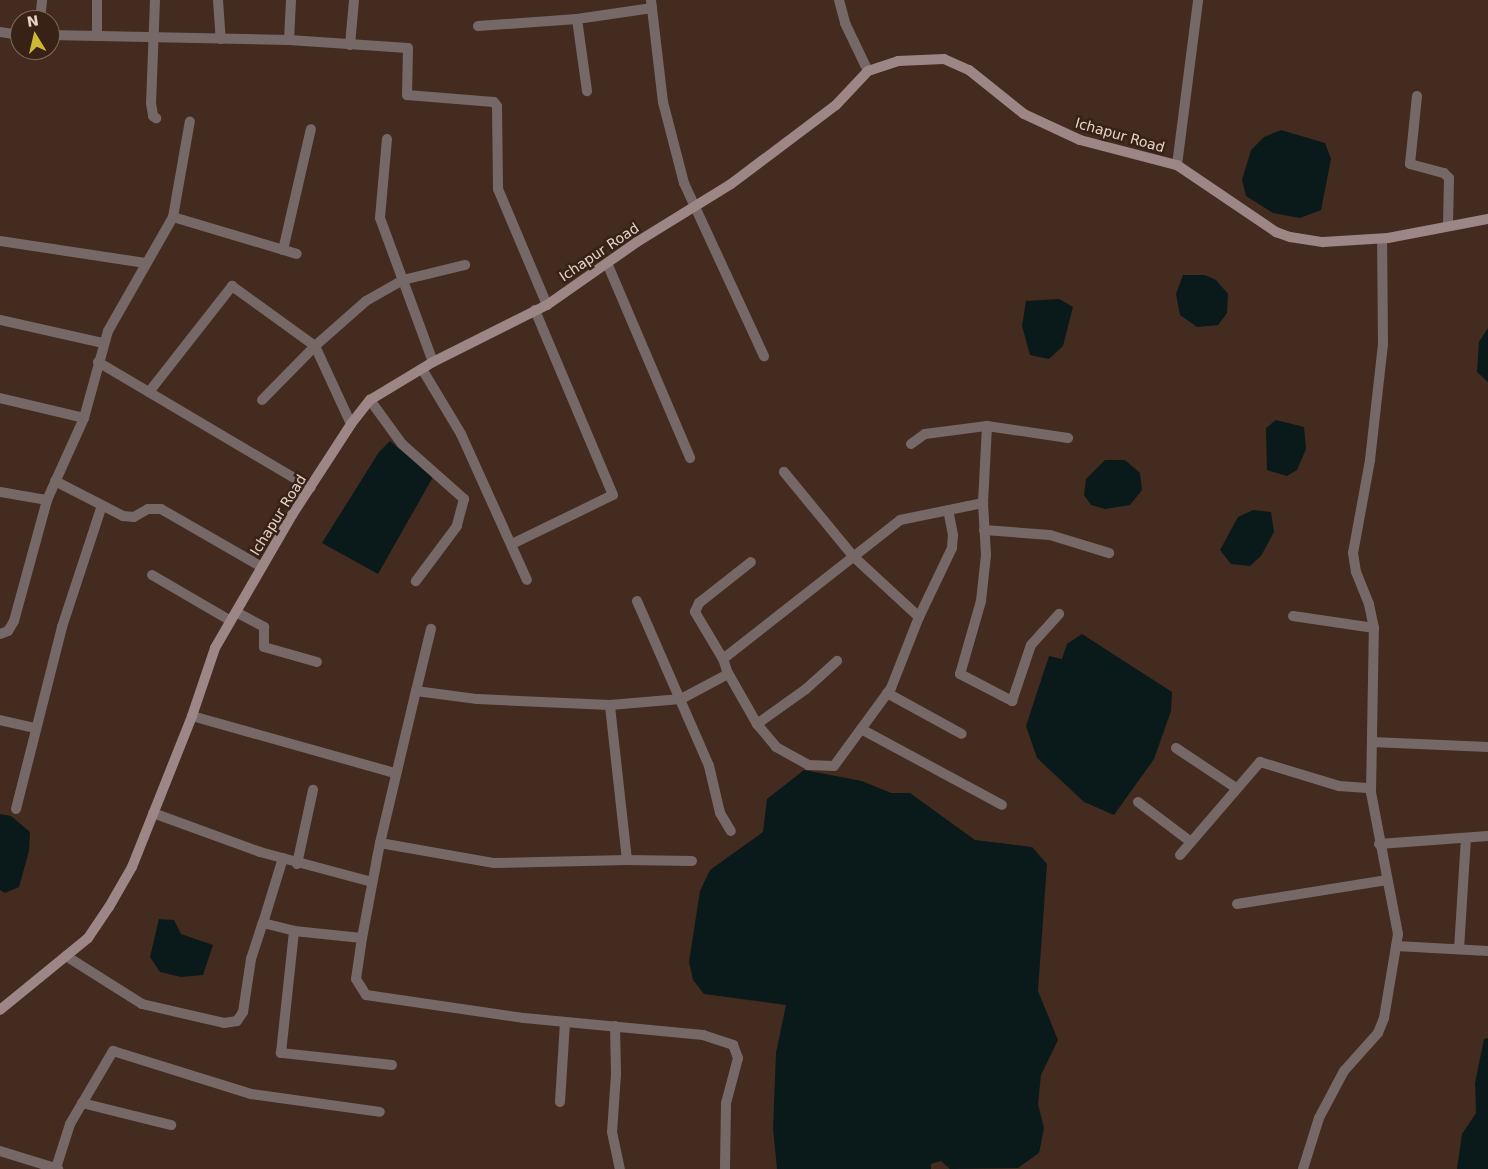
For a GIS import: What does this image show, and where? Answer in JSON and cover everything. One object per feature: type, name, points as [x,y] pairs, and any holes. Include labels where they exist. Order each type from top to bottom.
[{"type":"street","points":[[97,0],[97,36]]},
{"type":"street","points":[[155,0],[151,103],[153,116],[156,118]]},
{"type":"street","points":[[218,0],[221,39]]},
{"type":"street","points":[[289,40],[291,0]]},
{"type":"street","points":[[350,45],[354,0]]},
{"type":"street","points":[[839,0],[845,23],[868,71]]},
{"type":"street","points":[[1177,165],[1198,0]]},
{"type":"street","points":[[478,26],[577,19],[651,4],[664,102],[684,183],[764,356]]},
{"type":"street","points":[[577,19],[587,91]]},
{"type":"street","points":[[60,35],[289,40],[408,48],[407,95],[494,102],[497,106],[498,189],[546,305]]},
{"type":"street","name":"Ichapur Road","points":[[0,1010],[88,938],[109,907],[132,867],[192,716],[215,648],[262,567],[351,424],[370,400],[433,362],[546,305],[606,263],[731,184],[836,105],[868,71],[898,61],[944,59],[969,70],[1024,114],[1040,122],[1080,140],[1177,165],[1276,232],[1323,242],[1382,239],[1488,220]]},
{"type":"street","points":[[1417,96],[1409,160],[1416,168],[1444,172],[1450,178],[1448,226]]},
{"type":"street","points":[[0,634],[8,631],[14,621],[47,500],[84,418],[103,343],[144,263],[174,217],[190,121]]},
{"type":"street","points":[[283,250],[311,129]]},
{"type":"street","points":[[387,138],[380,218],[433,362]]},
{"type":"street","points":[[174,217],[297,254]]},
{"type":"street","points":[[1303,1169],[1319,1118],[1331,1094],[1344,1071],[1378,1032],[1384,1018],[1398,934],[1379,844],[1371,788],[1374,628],[1353,553],[1370,460],[1383,344],[1382,239]]},
{"type":"street","points":[[0,241],[144,263]]},
{"type":"street","points":[[606,263],[690,458]]},
{"type":"street","points":[[262,400],[315,346],[366,300],[403,280],[464,265]]},
{"type":"street","points":[[149,392],[232,286],[315,346],[351,424]]},
{"type":"street","points":[[512,544],[613,495],[535,310]]},
{"type":"street","points":[[0,320],[103,343]]},
{"type":"street","points":[[98,362],[311,488]]},
{"type":"street","points":[[422,369],[461,434],[527,580]]},
{"type":"street","points":[[0,398],[84,418]]},
{"type":"street","points":[[370,400],[402,444],[464,499],[457,526],[416,581]]},
{"type":"street","points":[[987,426],[983,503],[982,601],[960,674],[1012,701],[1031,645],[1058,614]]},
{"type":"street","points":[[911,444],[926,434],[987,426],[1068,438]]},
{"type":"street","points":[[784,472],[853,556],[919,617]]},
{"type":"street","points":[[55,481],[123,516],[134,517],[148,509],[161,509],[262,567]]},
{"type":"street","points":[[0,492],[47,500]]},
{"type":"street","points":[[723,659],[900,520],[983,503]]},
{"type":"street","points":[[16,809],[34,728],[102,505]]},
{"type":"street","points":[[751,562],[699,603],[694,612],[723,659],[728,673],[757,724],[776,747],[808,765],[834,766],[887,693],[901,667],[919,617],[952,548],[953,535],[948,510]]},
{"type":"street","points":[[984,530],[1050,535],[1109,553]]},
{"type":"street","points":[[152,575],[234,616],[264,627],[264,647],[317,662]]},
{"type":"street","points":[[637,601],[709,766],[720,813],[731,830]]},
{"type":"street","points":[[1293,616],[1374,628]]},
{"type":"street","points":[[431,629],[380,843],[356,979],[366,995],[565,1022],[703,1036],[733,1045],[738,1058],[726,1103],[725,1169]]},
{"type":"street","points":[[757,724],[806,689],[837,661]]},
{"type":"street","points":[[416,691],[477,700],[610,705],[681,699],[728,673]]},
{"type":"street","points":[[887,693],[962,734]]},
{"type":"street","points":[[610,705],[627,860]]},
{"type":"street","points":[[192,716],[396,773]]},
{"type":"street","points":[[0,720],[34,728]]},
{"type":"street","points":[[861,729],[1002,805]]},
{"type":"street","points":[[1372,742],[1488,747]]},
{"type":"street","points":[[1176,748],[1236,788]]},
{"type":"street","points":[[1180,855],[1252,768],[1264,761],[1339,786],[1371,788]]},
{"type":"street","points":[[297,864],[313,790]]},
{"type":"street","points":[[1138,802],[1191,842]]},
{"type":"street","points":[[153,813],[297,864],[372,882]]},
{"type":"street","points":[[1379,844],[1488,836]]},
{"type":"street","points":[[1459,949],[1466,838]]},
{"type":"street","points":[[380,843],[494,862],[692,861]]},
{"type":"street","points":[[66,956],[142,1004],[224,1023],[237,1021],[243,1012],[251,959],[283,858]]},
{"type":"street","points":[[1237,904],[1387,880]]},
{"type":"street","points":[[263,923],[294,931],[362,938]]},
{"type":"street","points":[[294,931],[281,1053],[392,1064]]},
{"type":"street","points":[[1396,946],[1488,951]]},
{"type":"street","points":[[560,1102],[565,1022]]},
{"type":"street","points":[[614,1026],[616,1074],[612,1132],[620,1169]]},
{"type":"street","points":[[0,1151],[57,1169],[70,1124],[113,1052],[251,1094],[380,1112]]},
{"type":"street","points":[[82,1103],[171,1125]]},
{"type":"shaded area","points":[[1281,130],[1325,143],[1331,159],[1321,210],[1300,218],[1273,213],[1246,196],[1242,180],[1251,150],[1264,137]]},
{"type":"shaded area","points":[[1183,275],[1205,275],[1216,280],[1228,294],[1227,313],[1218,325],[1197,327],[1180,315],[1176,294]]},
{"type":"shaded area","points":[[1059,299],[1073,307],[1063,346],[1049,359],[1030,355],[1022,326],[1026,301]]},
{"type":"shaded area","points":[[1488,328],[1488,382],[1477,372],[1479,342]]},
{"type":"shaded area","points":[[1276,420],[1304,427],[1306,449],[1297,470],[1287,476],[1267,470],[1266,428]]},
{"type":"shaded area","points":[[390,441],[433,477],[378,574],[322,543],[379,452]]},
{"type":"shaded area","points":[[1105,460],[1125,460],[1140,473],[1142,490],[1130,505],[1105,509],[1091,505],[1084,495],[1086,479]]},
{"type":"shaded area","points":[[1253,510],[1271,512],[1274,532],[1261,556],[1250,566],[1231,564],[1220,550],[1238,517]]},
{"type":"shaded area","points":[[1082,634],[1172,692],[1171,711],[1154,759],[1114,815],[1084,802],[1037,758],[1026,726],[1049,656],[1062,659],[1067,644]]},
{"type":"shaded area","points":[[804,770],[862,781],[891,793],[910,793],[975,840],[1032,847],[1047,864],[1038,991],[1058,1040],[1041,1075],[1038,1104],[1044,1128],[1039,1153],[1018,1168],[950,1169],[941,1161],[931,1164],[931,1169],[777,1169],[773,1128],[776,1053],[786,1005],[704,994],[693,980],[689,962],[700,891],[710,870],[763,832],[767,799]]},
{"type":"shaded area","points":[[0,814],[11,816],[30,832],[29,851],[19,887],[5,893],[0,890]]},
{"type":"shaded area","points":[[159,919],[174,920],[181,934],[213,945],[203,975],[181,977],[160,972],[150,957]]},
{"type":"shaded area","points":[[1488,1038],[1488,1169],[1457,1169],[1462,1134],[1476,1113],[1475,1083],[1484,1039]]}]
